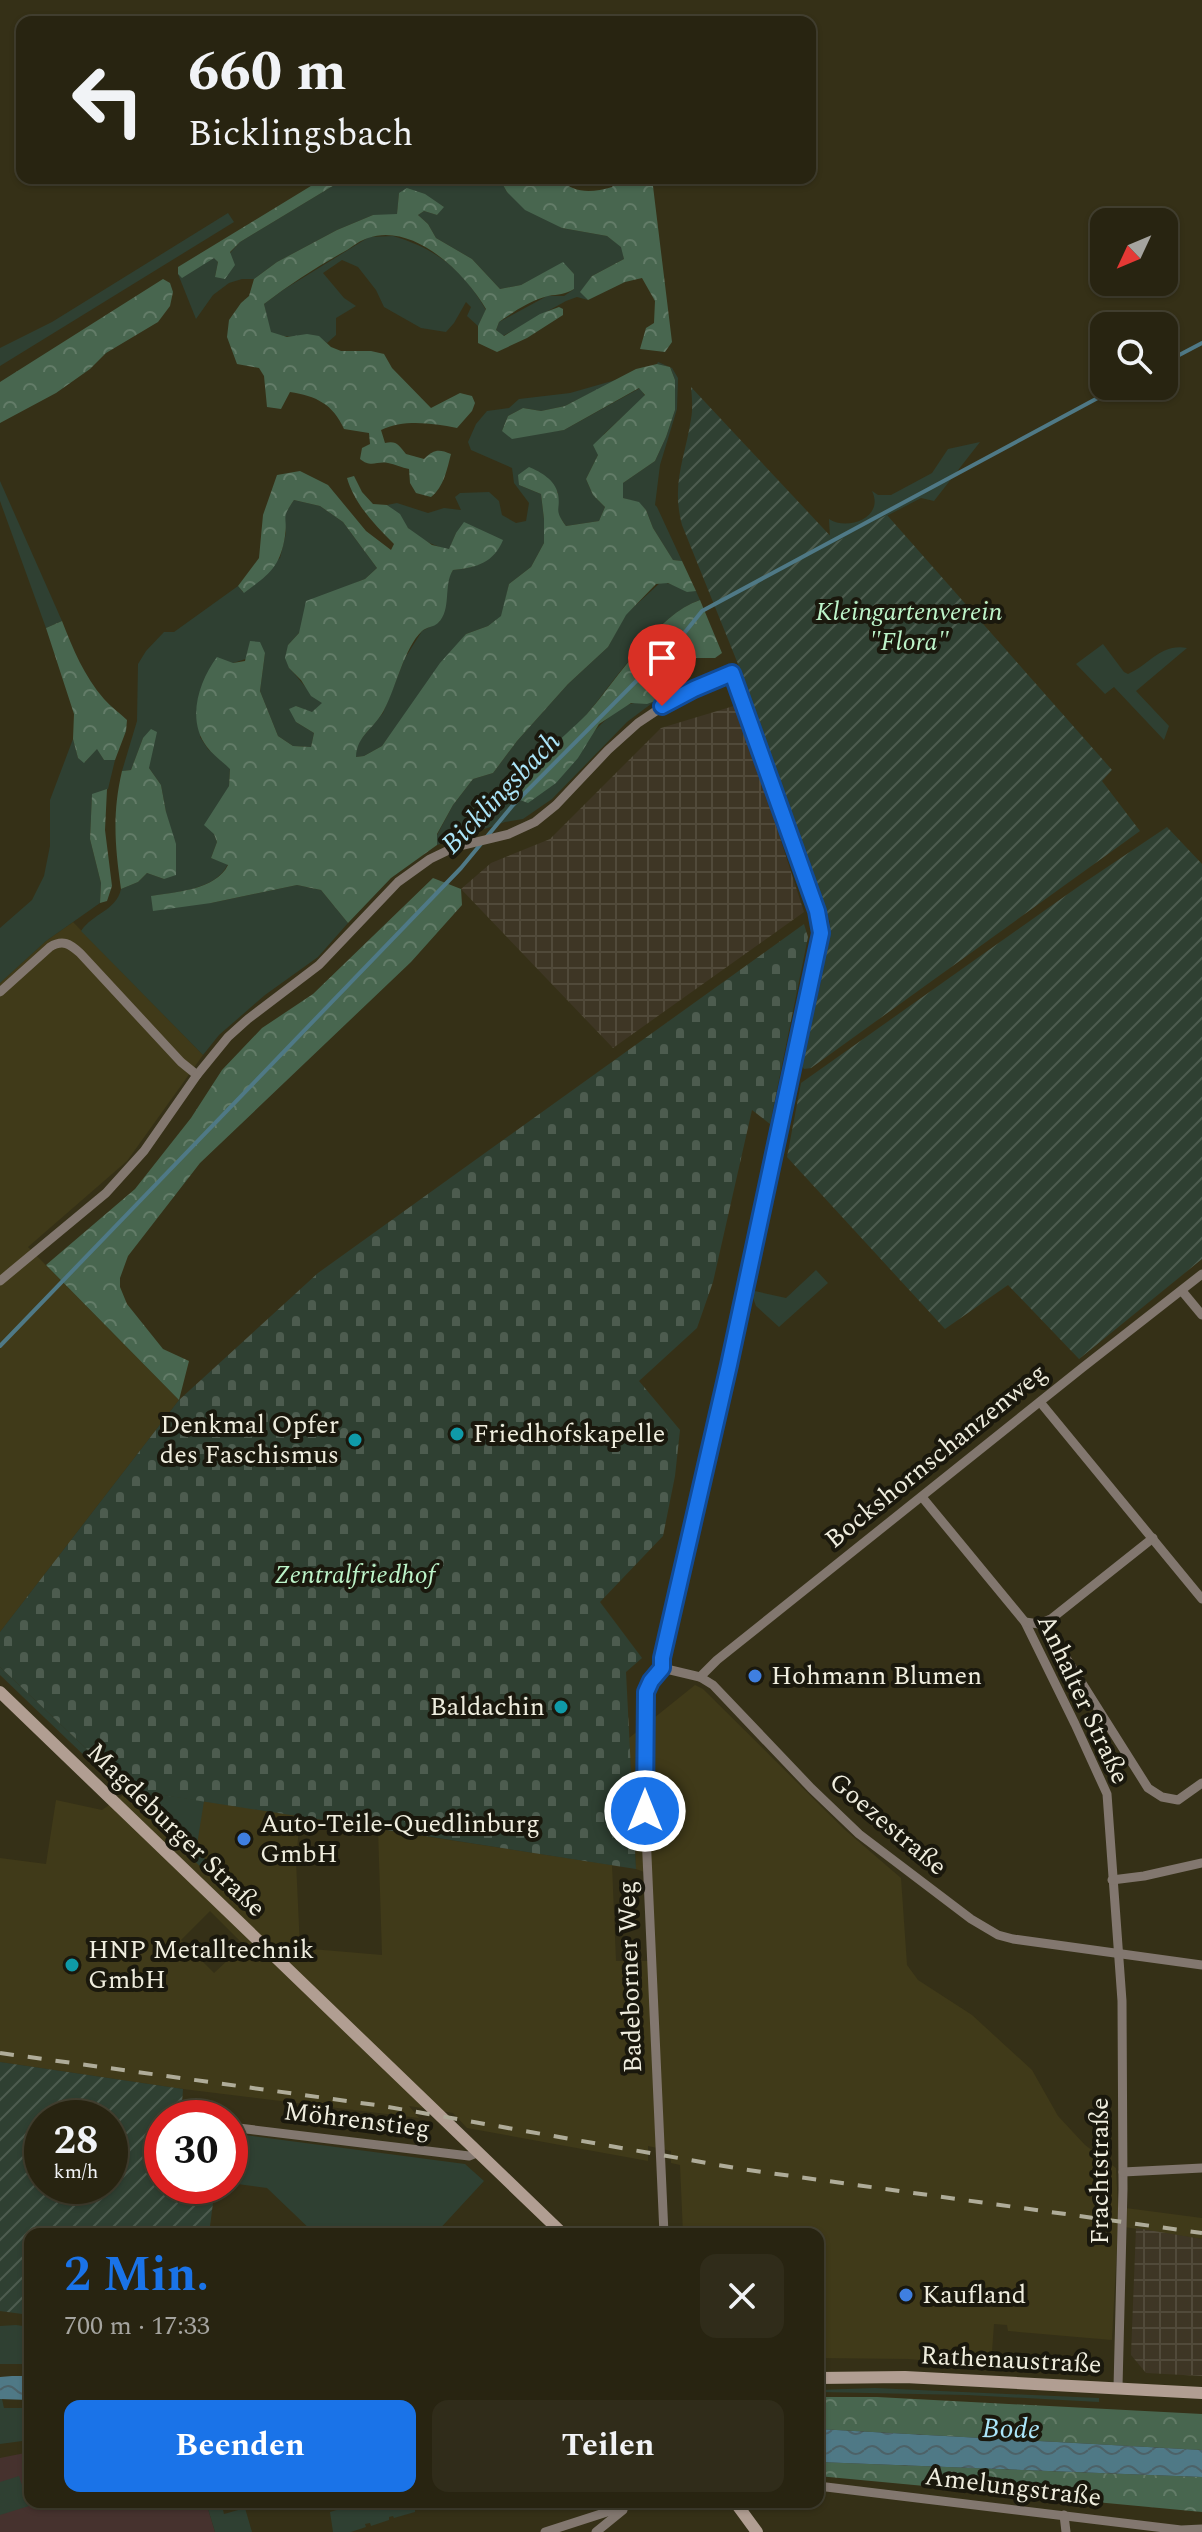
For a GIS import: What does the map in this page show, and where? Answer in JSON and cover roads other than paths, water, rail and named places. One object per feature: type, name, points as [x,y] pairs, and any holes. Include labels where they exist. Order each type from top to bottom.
[{"type":"main road","name":"Magdeburger Straße","points":[[0,1692],[557,2228]]},
{"type":"main road","name":"Rathenaustraße","points":[[824,2378],[905,2377],[1202,2393]]},
{"type":"main road","points":[[739,2508],[757,2532]]},
{"type":"street","name":"Badeborner Weg","points":[[197,1075],[236,1029],[311,973],[398,882],[443,852],[518,831],[535,822],[638,723],[674,699],[732,673],[817,911],[821,933],[662,1668],[651,1681],[645,1699],[645,1811],[664,2228]]},
{"type":"street","points":[[0,992],[50,947],[59,943],[69,944],[197,1075],[144,1151],[106,1193],[0,1281]]},
{"type":"street","name":"Bockshornschanzenweg","points":[[700,1677],[729,1650],[1202,1274]]},
{"type":"street","points":[[1182,1291],[1202,1315]]},
{"type":"street","points":[[1040,1402],[1202,1599]]},
{"type":"street","name":"Anhalter Straße","points":[[922,1497],[1025,1622],[1105,1787],[1120,1954]]},
{"type":"street","points":[[1025,1622],[1044,1623],[1153,1538]]},
{"type":"street","points":[[1044,1623],[1148,1788],[1162,1797],[1178,1800],[1202,1783]]},
{"type":"street","name":"Goezestraße","points":[[662,1668],[700,1677],[717,1689],[859,1834],[971,1919],[998,1935],[1202,1965]]},
{"type":"street","points":[[1112,1880],[1202,1863]]},
{"type":"street","name":"Frachtstraße","points":[[1118,2387],[1123,2172],[1120,1954]]},
{"type":"street","name":"Möhrenstieg","points":[[248,2129],[469,2156],[479,2152]]},
{"type":"street","points":[[1123,2172],[1202,2168]]},
{"type":"street","name":"Amelungstraße","points":[[824,2487],[1064,2515],[1119,2527],[1202,2529]]},
{"type":"street","points":[[545,2532],[621,2508]]},
{"type":"street","points":[[596,2532],[629,2508]]},
{"type":"street","points":[[1064,2515],[1066,2532]]},
{"type":"water","points":[[24,2376],[24,2400],[0,2399],[0,2377]]},
{"type":"water","points":[[824,2429],[1202,2450],[1202,2477],[824,2462]]},
{"type":"waterway","name":"Bicklingsbach","points":[[1178,356],[1202,343]]},
{"type":"waterway","name":"Bicklingsbach","points":[[0,1346],[461,868],[513,805],[686,631],[702,611],[1094,400]]},
{"type":"railway","points":[[0,2053],[383,2106],[741,2169],[1202,2233]]},
{"type":"place","name":"Friedhofskapelle","points":[[457,1434]]},
{"type":"place","name":"Denkmal Opfer des Faschismus","points":[[355,1440]]},
{"type":"place","name":"Hohmann Blumen","points":[[755,1676]]},
{"type":"place","name":"Baldachin","points":[[561,1707]]},
{"type":"place","name":"Auto-Teile-Quedlinburg GmbH","points":[[244,1839]]},
{"type":"place","name":"HNP Metalltechnik GmbH","points":[[72,1965]]},
{"type":"place","name":"Kaufland","points":[[906,2295]]},
{"type":"park label","name":"Kleingartenverein \"Flora\"","points":[[909,627]]},
{"type":"park label","name":"Zentralfriedhof","points":[[355,1575]]},
{"type":"water label","name":"Bode","points":[[1011,2429]]}]
